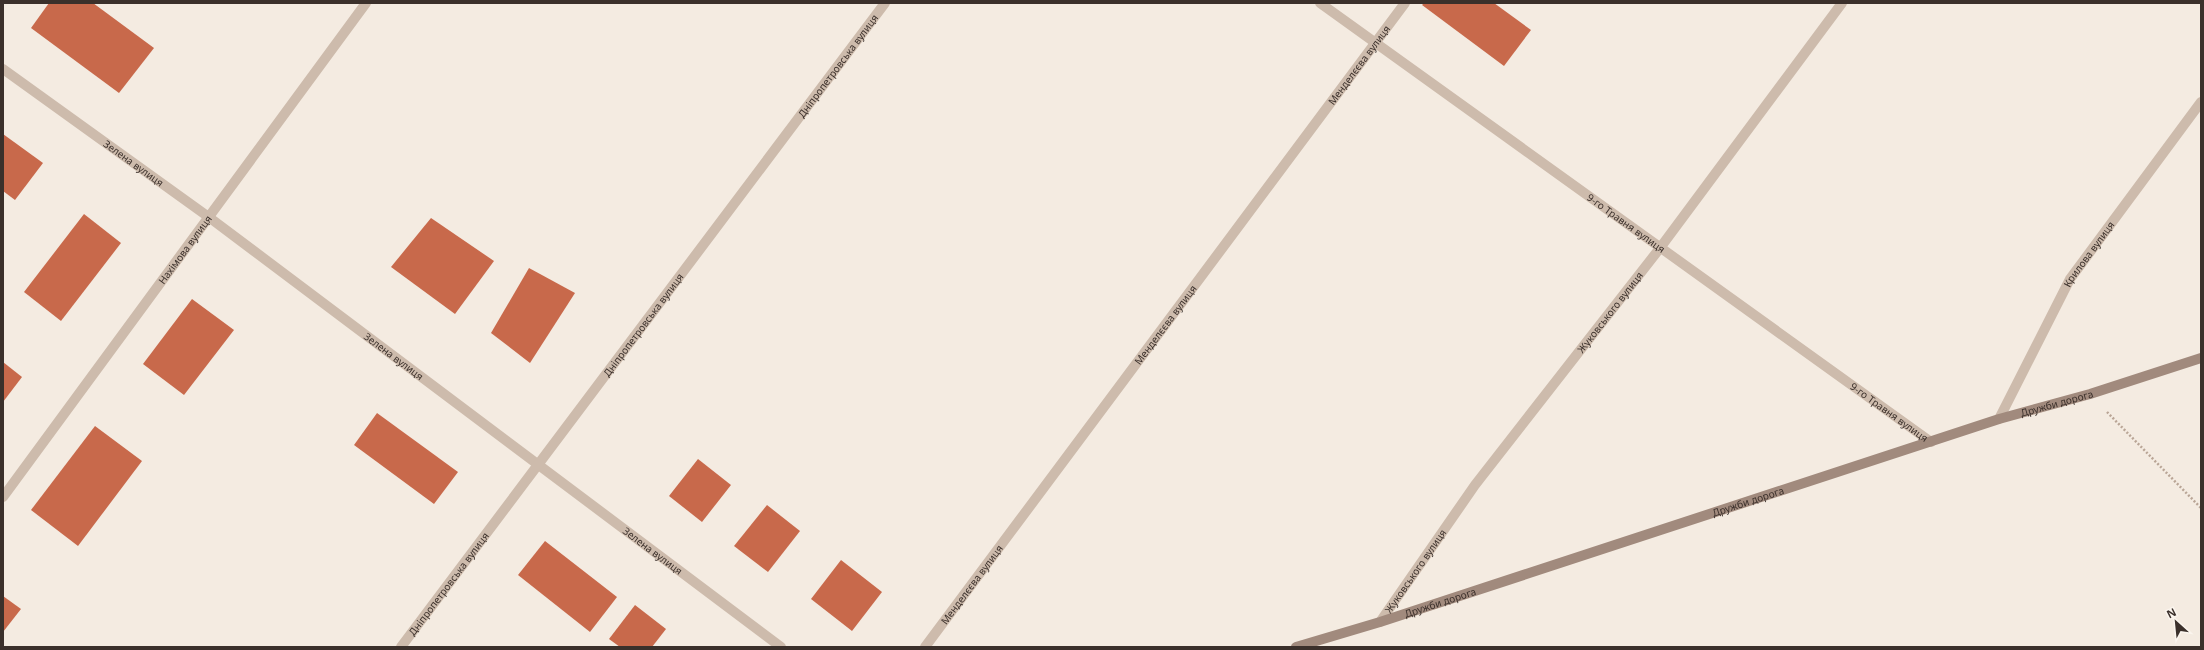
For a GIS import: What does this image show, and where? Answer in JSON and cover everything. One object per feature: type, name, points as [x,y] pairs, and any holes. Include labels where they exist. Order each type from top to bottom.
[{"type":"street","name":"Нахімова вулиця","points":[[3,497],[210,218],[366,3]]},
{"type":"street","name":"Дніпропетровська вулиця","points":[[401,647],[884,3]]},
{"type":"street","name":"9-го Травня вулиця","points":[[1320,3],[1931,442]]},
{"type":"street","name":"Менделєєва вулиця","points":[[925,647],[1405,3]]},
{"type":"street","name":"Жуковського вулиця","points":[[1380,622],[1475,485],[1660,248],[1842,3]]},
{"type":"street","name":"Зелена вулиця","points":[[3,70],[210,218],[781,647]]},
{"type":"street","name":"Крилова вулиця","points":[[1999,419],[2070,279],[2201,102]]},
{"type":"street","name":"Дружби дорога","points":[[1296,647],[1380,622],[1999,419],[2090,394],[2201,358]]},
{"type":"path","points":[[2090,394],[2201,508]]},
{"type":"building","points":[[49,3],[93,3],[154,48],[119,93],[31,28]]},
{"type":"building","points":[[1424,3],[1494,3],[1531,30],[1504,66],[1422,5]]},
{"type":"building","points":[[3,134],[43,163],[15,200],[3,191]]},
{"type":"building","points":[[84,214],[121,243],[61,321],[24,292]]},
{"type":"building","points":[[431,218],[494,261],[455,314],[391,267]]},
{"type":"building","points":[[529,268],[575,293],[530,363],[491,333]]},
{"type":"building","points":[[192,299],[234,330],[184,395],[143,364]]},
{"type":"building","points":[[3,362],[22,377],[3,402]]},
{"type":"building","points":[[377,413],[458,472],[434,504],[354,445]]},
{"type":"building","points":[[95,426],[142,461],[78,546],[31,510]]},
{"type":"building","points":[[698,459],[731,485],[702,522],[669,496]]},
{"type":"building","points":[[767,505],[800,531],[768,572],[734,546]]},
{"type":"building","points":[[545,541],[617,597],[590,632],[518,575]]},
{"type":"building","points":[[841,560],[882,592],[852,631],[811,599]]},
{"type":"building","points":[[3,596],[21,609],[3,632]]},
{"type":"building","points":[[635,605],[666,629],[652,647],[620,647],[609,639]]}]
